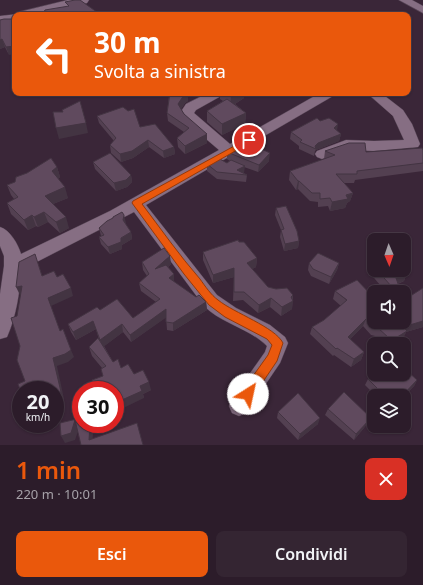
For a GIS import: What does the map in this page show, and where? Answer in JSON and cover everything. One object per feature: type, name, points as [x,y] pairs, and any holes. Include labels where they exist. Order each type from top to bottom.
[{"type":"street","points":[[36,12],[83,0]]},
{"type":"street","points":[[404,0],[423,10]]},
{"type":"street","points":[[0,20],[12,18]]},
{"type":"street","points":[[212,96],[192,107],[186,113],[230,151]]},
{"type":"street","points":[[13,266],[116,215],[324,96]]},
{"type":"street","points":[[322,154],[346,145],[374,146],[413,144],[405,124],[398,113],[377,96]]},
{"type":"street","points":[[136,203],[187,271],[213,302],[229,313],[271,336],[278,343],[273,357],[239,406]]},
{"type":"street","points":[[0,233],[11,250],[13,266],[7,303],[0,331]]},
{"type":"building","points":[[80,0],[97,12],[44,12],[45,10],[69,6],[65,2]]},
{"type":"building","points":[[12,19],[12,46],[6,47],[2,39],[0,40],[0,20]]},
{"type":"building","points":[[170,96],[183,96],[178,104],[184,114],[207,134],[185,146],[177,138],[189,128],[167,113]]},
{"type":"building","points":[[227,99],[246,113],[222,124],[207,111]]},
{"type":"building","points":[[80,101],[86,123],[56,128],[53,112],[63,112],[62,110]]},
{"type":"building","points":[[123,107],[128,111],[134,109],[140,127],[155,124],[174,147],[163,151],[148,140],[132,151],[120,154],[110,145],[116,138],[97,116]]},
{"type":"building","points":[[317,118],[320,121],[329,118],[338,124],[334,128],[341,134],[318,143],[315,146],[316,149],[300,142],[302,140],[291,132]]},
{"type":"building","points":[[349,143],[365,143],[366,152],[422,148],[423,163],[357,171],[357,174],[336,174],[353,193],[346,195],[348,199],[332,202],[330,198],[320,199],[320,193],[312,193],[298,181],[290,171],[335,155],[325,151]]},
{"type":"building","points":[[253,145],[270,153],[259,165],[227,152],[232,150],[248,151]]},
{"type":"building","points":[[110,153],[131,175],[126,180],[114,183],[93,162]]},
{"type":"building","points":[[51,158],[57,167],[52,171],[65,187],[45,196],[66,217],[56,222],[44,212],[34,217],[32,215],[24,220],[7,203],[18,197],[7,185],[15,182],[16,177],[27,173]]},
{"type":"building","points":[[218,158],[227,163],[231,160],[245,166],[237,170],[247,175],[217,172],[207,164]]},
{"type":"building","points":[[286,206],[297,231],[299,241],[285,244],[281,230],[284,229],[276,208]]},
{"type":"building","points":[[122,212],[124,215],[123,220],[131,232],[121,238],[121,242],[108,247],[99,237],[104,235],[99,228]]},
{"type":"building","points":[[238,240],[239,242],[244,242],[257,258],[247,263],[268,287],[276,289],[287,288],[293,295],[291,297],[293,301],[282,307],[271,298],[259,305],[244,292],[234,292],[234,268],[213,275],[203,252]]},
{"type":"building","points":[[164,248],[170,256],[155,269],[166,265],[174,274],[169,278],[196,297],[199,295],[206,302],[173,323],[166,322],[166,309],[130,335],[122,324],[100,340],[93,321],[73,332],[68,324],[97,307],[100,310],[117,299],[133,318],[160,299],[139,283],[149,274],[142,262]]},
{"type":"building","points":[[318,253],[339,263],[331,277],[313,269],[309,263]]},
{"type":"building","points":[[35,254],[42,276],[54,271],[57,277],[63,274],[71,288],[48,298],[60,331],[63,329],[71,350],[65,354],[53,358],[58,381],[25,381],[17,360],[20,346],[11,318],[17,316],[22,286],[16,287],[19,262]]},
{"type":"building","points":[[383,277],[398,277],[396,278],[398,285],[390,285]]},
{"type":"building","points":[[357,280],[367,291],[367,320],[366,319],[348,337],[364,352],[354,359],[337,348],[336,349],[312,327],[324,320],[347,300],[335,291]]},
{"type":"building","points":[[423,288],[423,321],[411,325],[411,296]]},
{"type":"building","points":[[379,329],[405,329],[407,331],[397,337],[388,337]]},
{"type":"building","points":[[98,338],[113,362],[118,359],[121,368],[128,364],[134,374],[143,370],[149,382],[140,386],[142,391],[124,399],[124,381],[92,381],[103,376],[101,369],[106,366],[89,347]]},
{"type":"building","points":[[411,374],[417,380],[409,389],[378,389],[370,381],[411,381]]},
{"type":"building","points":[[344,392],[367,414],[367,422],[356,434],[328,409]]},
{"type":"building","points":[[298,393],[320,418],[300,434],[278,412]]},
{"type":"building","points":[[72,420],[72,430],[71,433],[61,436],[61,433],[64,433],[64,422]]},
{"type":"building","points":[[137,423],[143,445],[81,445],[78,433],[89,433],[89,440],[109,433],[124,433],[124,428]]},
{"type":"route","points":[[248,394],[273,357],[278,343],[271,336],[229,313],[213,302],[187,271],[149,218],[136,203],[196,171],[249,140]]}]
